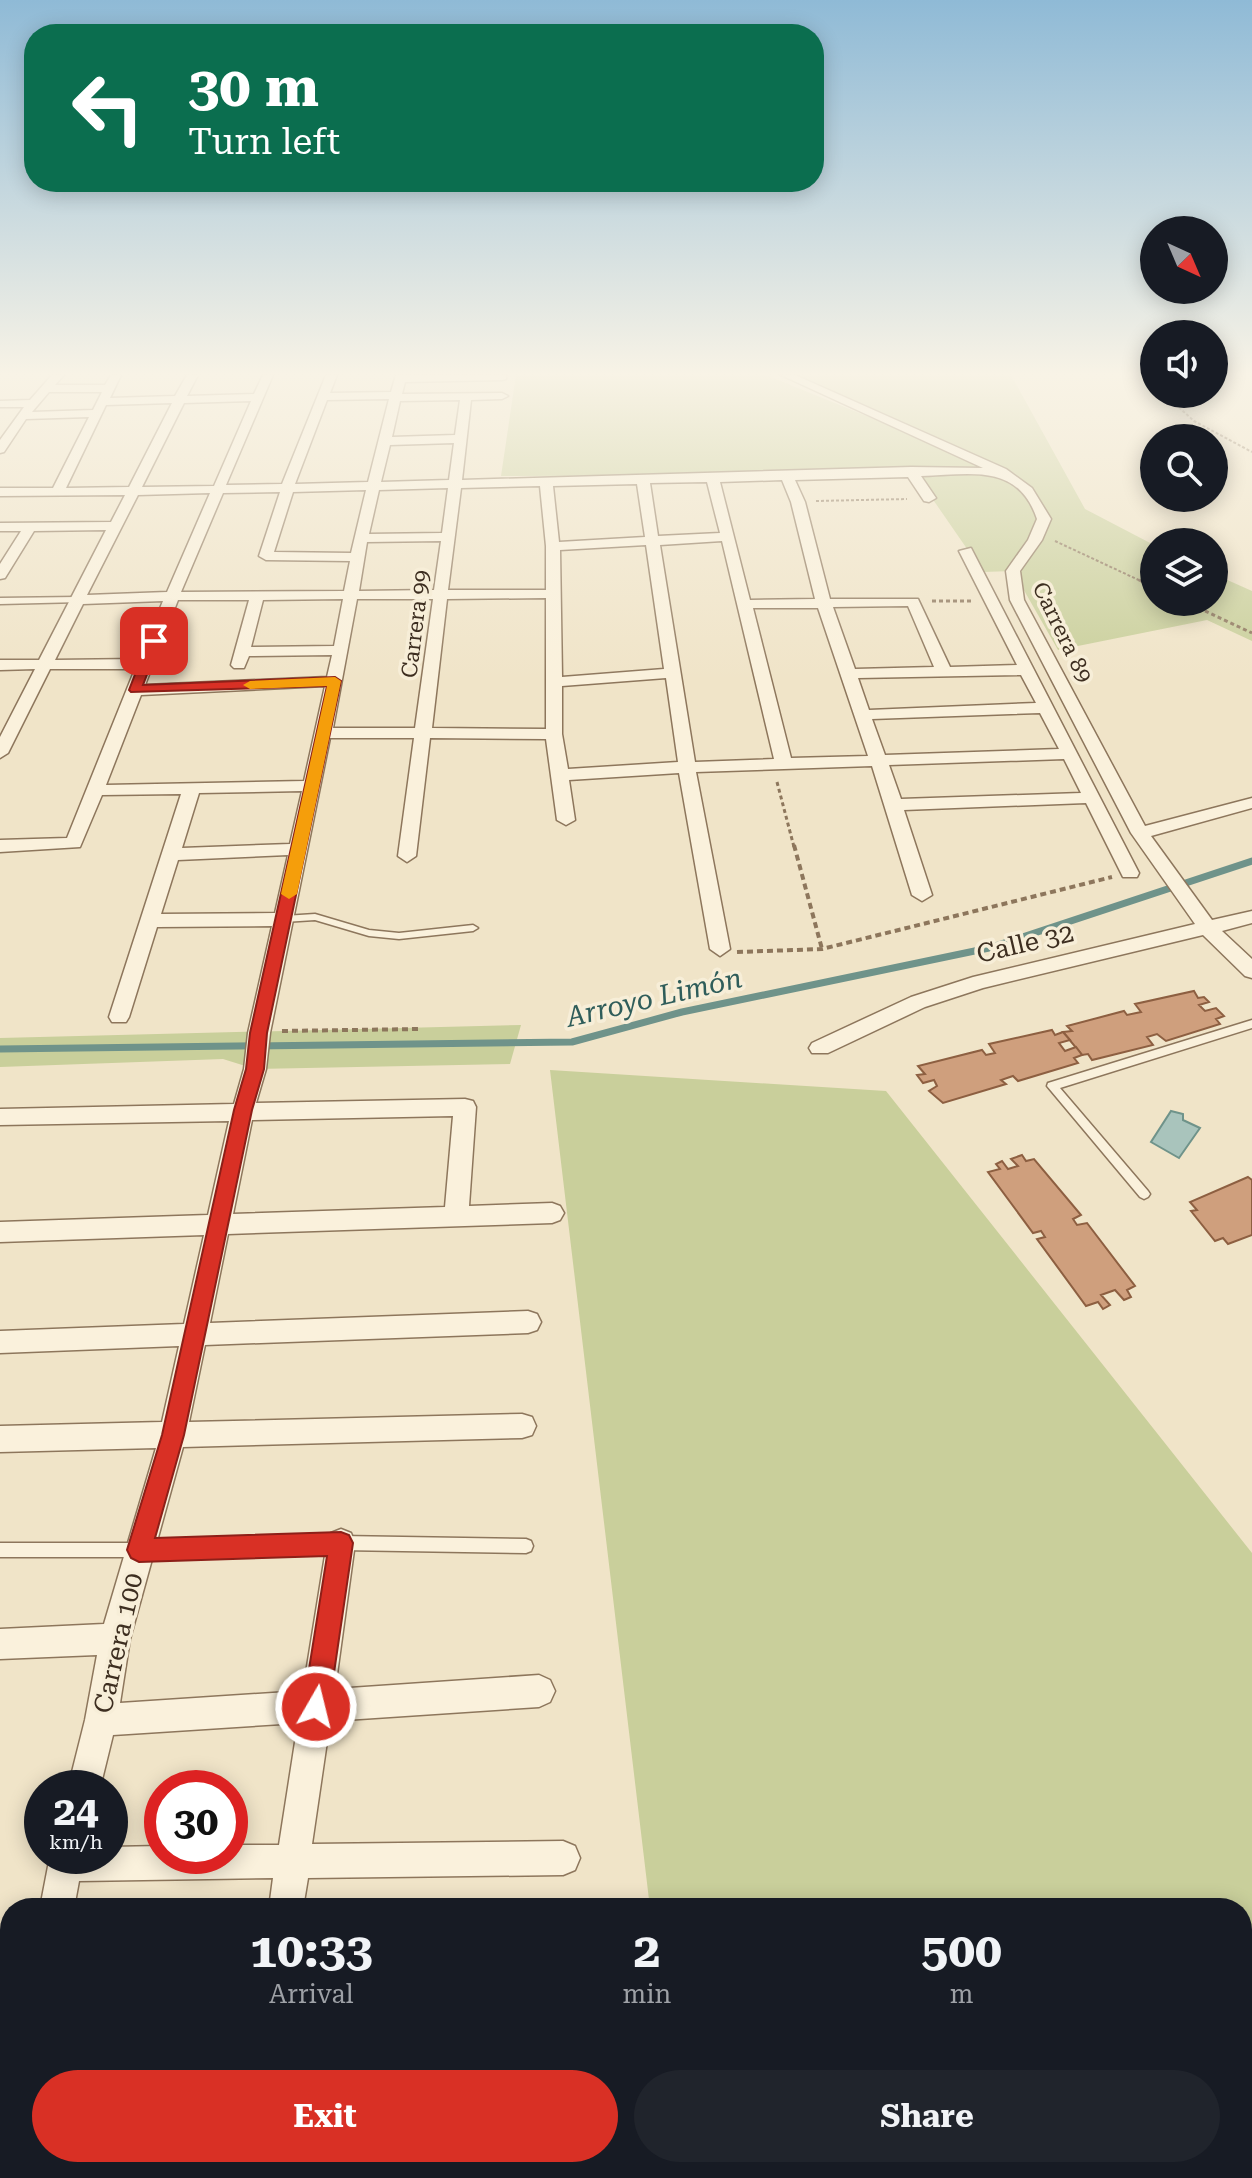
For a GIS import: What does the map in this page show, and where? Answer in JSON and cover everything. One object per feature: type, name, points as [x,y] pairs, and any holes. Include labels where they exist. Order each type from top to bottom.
[{"type":"street","points":[[57,492],[65,477]]},
{"type":"street","points":[[0,753],[139,477]]},
{"type":"street","points":[[0,846],[74,843],[172,596],[226,477]]},
{"type":"street","points":[[292,477],[266,556],[358,557]]},
{"type":"street","name":"Carrera 100","points":[[88,1770],[115,1639],[173,1435],[243,1110],[255,1069],[260,1028],[335,681],[375,477]]},
{"type":"street","name":"Carrera 99","points":[[407,856],[456,477]]},
{"type":"street","points":[[787,477],[798,502],[823,601],[922,895]]},
{"type":"street","points":[[0,492],[287,489],[794,477]]},
{"type":"street","points":[[915,477],[929,498]]},
{"type":"street","points":[[1009,477],[1031,492],[1040,504],[1044,519],[1038,533]]},
{"type":"street","points":[[713,479],[778,764]]},
{"type":"street","points":[[643,480],[687,767],[720,949]]},
{"type":"street","points":[[546,481],[553,546],[554,734],[566,820]]},
{"type":"street","points":[[0,527],[115,526]]},
{"type":"street","points":[[0,575],[30,527]]},
{"type":"street","name":"Carrera 89","points":[[1038,533],[1013,571],[1017,600],[1145,840],[1205,924],[1252,971]]},
{"type":"street","points":[[361,538],[449,537]]},
{"type":"street","points":[[553,546],[727,537]]},
{"type":"street","points":[[966,551],[1130,873]]},
{"type":"street","points":[[0,601],[172,596],[551,594]]},
{"type":"street","points":[[234,685],[257,596]]},
{"type":"street","points":[[743,604],[913,602],[944,672]]},
{"type":"street","points":[[243,652],[341,650]]},
{"type":"street","points":[[0,665],[145,664]]},
{"type":"street","points":[[848,674],[1024,670]]},
{"type":"street","points":[[553,682],[673,673]]},
{"type":"street","points":[[135,690],[335,681]]},
{"type":"street","points":[[861,715],[1044,708]]},
{"type":"street","points":[[324,733],[554,734]]},
{"type":"street","points":[[562,775],[687,767],[1069,754]]},
{"type":"street","points":[[95,790],[312,786]]},
{"type":"street","points":[[119,1017],[174,854],[192,788]]},
{"type":"street","points":[[894,805],[1092,798]]},
{"type":"street","points":[[1145,840],[1252,803]]},
{"type":"street","points":[[174,854],[299,849]]},
{"type":"street","name":"Calle 32","points":[[820,1048],[918,1002],[980,982],[1205,924],[1252,917]]},
{"type":"street","points":[[149,921],[284,919]]},
{"type":"street","points":[[0,1117],[465,1107],[456,1216]]},
{"type":"street","points":[[0,1232],[552,1213]]},
{"type":"street","points":[[0,1342],[528,1322]]},
{"type":"street","points":[[0,1439],[522,1426]]},
{"type":"street","points":[[288,1898],[341,1543]]},
{"type":"street","points":[[0,1644],[115,1639]]},
{"type":"street","points":[[101,1720],[539,1691]]},
{"type":"street","points":[[128,1861],[293,1863],[563,1858]]},
{"type":"street","points":[[59,1898],[63,1874]]},
{"type":"lane","points":[[284,919],[315,917],[369,933],[399,936],[473,928]]},
{"type":"lane","points":[[1144,1194],[1052,1086],[1252,1024]]},
{"type":"lane","points":[[0,1550],[139,1550],[341,1543],[526,1546]]},
{"type":"path","points":[[798,502],[929,498]]},
{"type":"path","points":[[1038,533],[1140,580]]},
{"type":"path","points":[[913,602],[990,601]]},
{"type":"path","points":[[1216,616],[1252,633]]},
{"type":"path","points":[[778,764],[822,949]]},
{"type":"path","points":[[720,949],[730,952],[822,949],[1130,873]]},
{"type":"path","points":[[260,1028],[278,1031],[419,1029]]},
{"type":"green space","points":[[917,477],[1067,477],[1085,509],[1140,538],[1140,616],[1228,616],[1228,580],[1252,591],[1252,641],[1207,620],[1058,650],[1013,571],[983,572]]},
{"type":"green space","points":[[521,1025],[510,1064],[255,1069],[223,1059],[0,1067],[0,1038]]},
{"type":"green space","points":[[550,1070],[886,1091],[1252,1553],[1252,1898],[649,1898]]},
{"type":"water","points":[[1171,1111],[1183,1114],[1183,1120],[1200,1128],[1179,1158],[1151,1142]]},
{"type":"building","points":[[1194,991],[1198,998],[1204,997],[1209,1002],[1199,1005],[1205,1011],[1216,1008],[1224,1016],[1216,1019],[1220,1024],[1166,1041],[1157,1034],[1147,1037],[1153,1045],[1092,1060],[1088,1054],[1082,1055],[1063,1032],[1072,1031],[1067,1026],[1124,1011],[1127,1015],[1141,1012],[1135,1004]]},
{"type":"building","points":[[1052,1030],[1055,1035],[1063,1032],[1070,1040],[1059,1043],[1065,1051],[1076,1047],[1082,1055],[1074,1058],[1078,1063],[1018,1081],[1013,1076],[1001,1080],[1006,1084],[943,1103],[929,1091],[937,1086],[934,1080],[923,1083],[917,1075],[925,1074],[918,1066],[982,1050],[986,1055],[995,1053],[989,1044]]},
{"type":"building","points":[[1022,1155],[1026,1161],[1034,1159],[1081,1215],[1073,1219],[1077,1225],[1087,1223],[1135,1286],[1127,1290],[1131,1297],[1124,1300],[1115,1290],[1101,1295],[1110,1305],[1103,1309],[1098,1302],[1086,1306],[1037,1239],[1045,1237],[1041,1231],[1033,1233],[988,1172],[1000,1169],[996,1164],[1002,1161],[1008,1169],[1018,1166],[1011,1159]]},
{"type":"building","points":[[1248,1177],[1252,1180],[1252,1235],[1228,1244],[1223,1238],[1215,1241],[1191,1211],[1197,1210],[1190,1202]]},
{"type":"waterway","name":"Arroyo Limón","points":[[0,1049],[572,1042],[682,1012],[989,948],[1252,861]]},
{"type":"slow traffic","points":[[250,685],[335,681],[289,894]]},
{"type":"route","points":[[154,641],[135,690],[335,681],[259,1033],[255,1069],[243,1110],[173,1435],[139,1550],[341,1543],[316,1707]]}]
